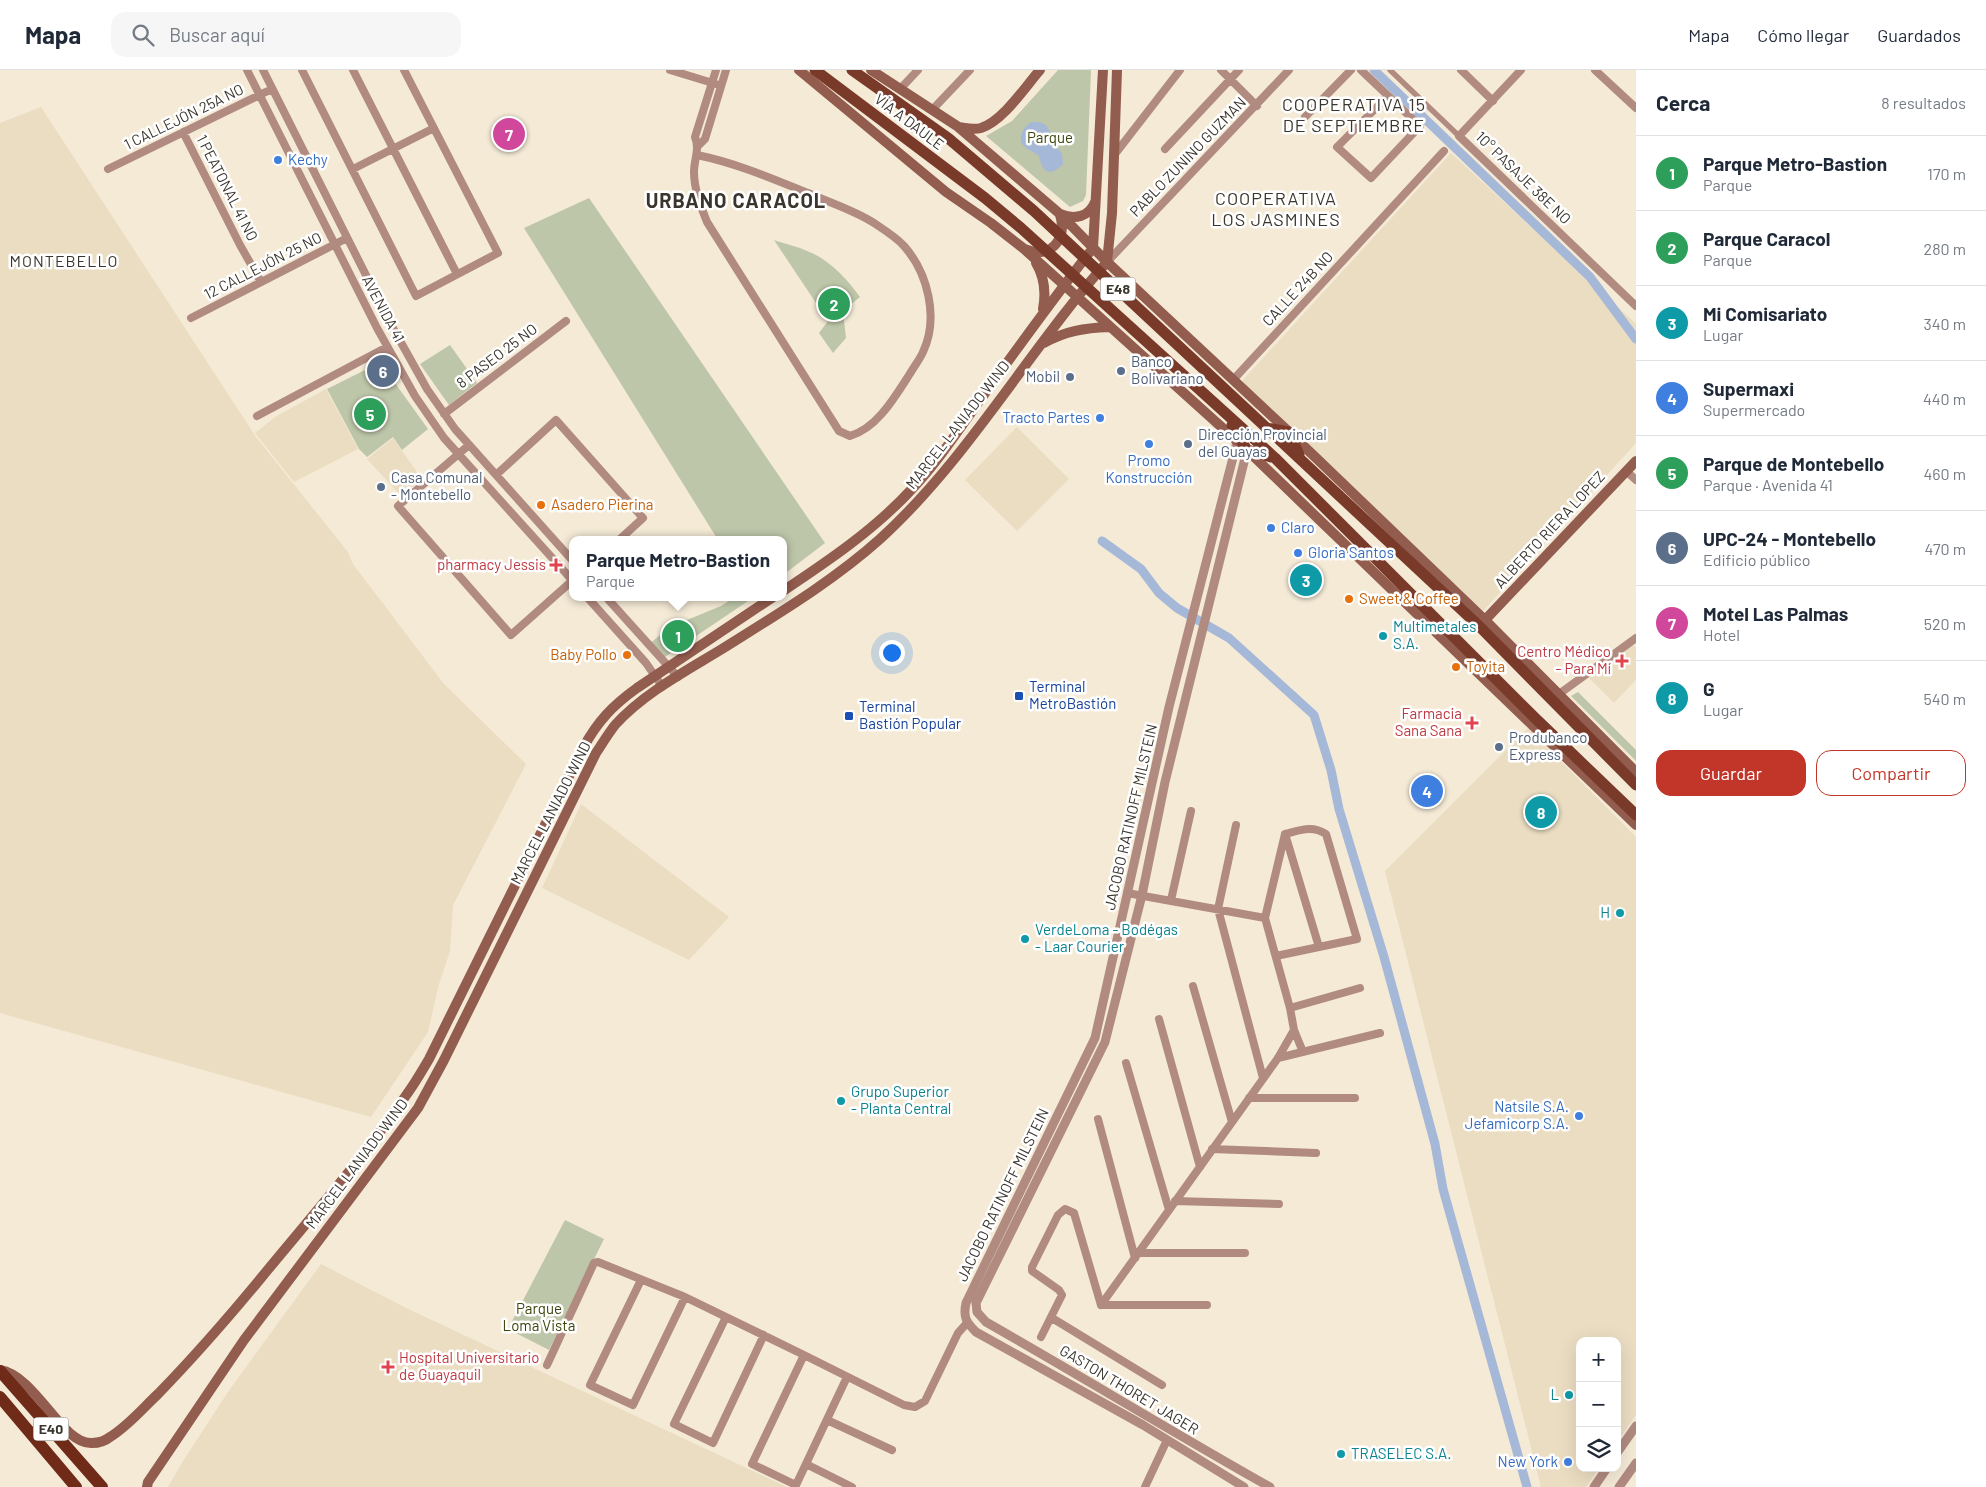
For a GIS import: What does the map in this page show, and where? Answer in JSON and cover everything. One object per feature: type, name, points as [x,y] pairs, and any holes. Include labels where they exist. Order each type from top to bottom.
[{"type":"highway","name":"E40","points":[[0,1370],[102,1487]]},
{"type":"highway","name":"E40","points":[[0,1397],[76,1487]]},
{"type":"main road","name":"VÍA A DAULE","points":[[799,70],[946,192],[992,223],[1023,248]]},
{"type":"main road","name":"VÍA A DAULE","points":[[816,70],[1022,228],[1225,414]]},
{"type":"main road","name":"VÍA A DAULE","points":[[852,70],[948,138],[998,179],[1266,428]]},
{"type":"main road","name":"VÍA A DAULE","points":[[871,70],[957,126]]},
{"type":"main road","points":[[957,126],[969,129],[980,128],[989,124],[1000,116],[1040,70]]},
{"type":"main road","points":[[1093,248],[1103,70]]},
{"type":"main road","points":[[1107,262],[1112,213],[1119,72]]},
{"type":"main road","name":"E48","points":[[957,126],[1060,214],[1107,262],[1289,432],[1482,623],[1543,690],[1636,785]]},
{"type":"main road","points":[[1060,214],[1078,217],[1087,214],[1093,207],[1096,198]]},
{"type":"main road","points":[[1023,248],[1032,252],[1042,252],[1051,249],[1058,242],[1062,233],[1063,223],[1060,214]]},
{"type":"main road","name":"E48","points":[[1023,248],[1247,450],[1633,816]]},
{"type":"main road","name":"MARCEL LANIADO WIND","points":[[787,588],[826,562],[870,528],[911,490],[941,455],[1043,311],[1093,248]]},
{"type":"main road","points":[[1033,258],[1040,270],[1044,284],[1043,311]]},
{"type":"main road","name":"MARCEL LANIADO WIND","points":[[148,1487],[148,1482],[244,1340],[418,1108],[444,1060],[596,753],[615,725],[662,686],[835,576],[880,539],[921,498],[946,469],[1038,346],[1077,296],[1107,262]]},
{"type":"main road","points":[[1038,346],[1055,336],[1073,330],[1109,327]]},
{"type":"main road","points":[[1225,414],[1247,450],[1275,458]]},
{"type":"main road","name":"E48","points":[[1225,414],[1275,458],[1528,711],[1617,797],[1633,816],[1636,825]]},
{"type":"main road","points":[[1266,428],[1289,432],[1301,460]]},
{"type":"main road","name":"E48","points":[[1266,428],[1482,623],[1558,694],[1636,772]]},
{"type":"main road","name":"ALBERTO RIERA LOPEZ","points":[[1482,623],[1636,461]]},
{"type":"main road","name":"MARCEL LANIADO WIND","points":[[0,1370],[16,1376],[36,1394],[70,1433],[80,1440],[90,1443],[100,1442],[111,1437],[144,1407],[214,1335],[338,1185],[407,1094],[429,1059],[590,735],[604,716],[619,701],[767,601]]},
{"type":"main road","points":[[1543,690],[1558,694],[1565,712]]},
{"type":"street","name":"AVENIDA 41","points":[[247,70],[387,347],[415,396],[444,438],[569,577]]},
{"type":"street","name":"AVENIDA 41","points":[[263,70],[389,322],[427,389],[469,445],[569,557]]},
{"type":"street","points":[[302,70],[416,296],[498,253],[404,70]]},
{"type":"street","points":[[353,70],[457,274]]},
{"type":"street","points":[[670,70],[721,86]]},
{"type":"street","points":[[697,155],[720,160],[759,173],[875,224],[903,245],[920,269],[929,296],[930,323],[924,352],[876,421],[860,433],[850,436],[839,431],[707,222],[698,199],[694,172],[698,146],[695,137],[716,70]]},
{"type":"street","points":[[698,146],[706,139],[726,70]]},
{"type":"street","points":[[901,88],[918,70]]},
{"type":"street","points":[[932,110],[970,70]]},
{"type":"street","points":[[1115,154],[1180,70]]},
{"type":"street","points":[[1221,70],[1257,106]]},
{"type":"street","points":[[1165,149],[1239,70]]},
{"type":"street","name":"PABLO ZUNINO GUZMAN","points":[[1107,262],[1290,70]]},
{"type":"street","points":[[1306,117],[1351,70]]},
{"type":"street","points":[[1361,70],[1420,126],[1371,178],[1337,146],[1388,96]]},
{"type":"street","name":"10° PASAJE 38E NO","points":[[1390,70],[1636,306]]},
{"type":"street","points":[[1460,70],[1493,100]]},
{"type":"street","points":[[1595,70],[1636,108]]},
{"type":"street","points":[[1459,136],[1519,71]]},
{"type":"street","name":"1 CALLEJÓN 25A NO","points":[[108,169],[272,90]]},
{"type":"street","points":[[353,169],[434,128]]},
{"type":"street","name":"1 PEATONAL 41 NO","points":[[183,132],[240,245],[262,282]]},
{"type":"street","name":"CALLE 24B NO","points":[[1233,380],[1444,151]]},
{"type":"street","points":[[309,194],[321,187]]},
{"type":"street","name":"12 CALLEJÓN 25 NO","points":[[191,318],[347,238]]},
{"type":"street","name":"8 PASEO 25 NO","points":[[444,414],[566,321]]},
{"type":"street","points":[[257,416],[387,347]]},
{"type":"street","points":[[496,475],[556,420],[644,518],[624,536]]},
{"type":"street","name":"JACOBO RATINOFF MILSTEIN","points":[[967,1323],[964,1314],[966,1303],[1095,1038],[1169,707],[1237,442]]},
{"type":"street","points":[[469,445],[398,506],[511,635],[569,584]]},
{"type":"street","name":"JACOBO RATINOFF MILSTEIN","points":[[977,1312],[976,1303],[980,1292],[1105,1042],[1142,895],[1165,782],[1247,450]]},
{"type":"street","points":[[1626,471],[1636,480]]},
{"type":"street","points":[[591,601],[640,656],[662,686]]},
{"type":"street","points":[[610,601],[678,676]]},
{"type":"street","points":[[1558,694],[1635,641]]},
{"type":"street","points":[[1171,900],[1191,811]]},
{"type":"street","points":[[1236,825],[1218,909],[1264,1078]]},
{"type":"street","points":[[1276,956],[1357,939],[1326,834],[1309,828],[1285,834]]},
{"type":"street","points":[[1285,834],[1265,918],[1290,1008],[1294,1030],[1303,1052]]},
{"type":"street","points":[[1285,834],[1319,948]]},
{"type":"street","points":[[1128,893],[1265,918]]},
{"type":"street","points":[[1193,986],[1232,1122]]},
{"type":"street","points":[[1290,1008],[1360,988]]},
{"type":"street","points":[[1159,1019],[1200,1167]]},
{"type":"street","points":[[1101,1305],[1264,1078],[1294,1030]]},
{"type":"street","points":[[1278,1058],[1380,1033]]},
{"type":"street","points":[[1126,1063],[1169,1210]]},
{"type":"street","points":[[1249,1098],[1355,1098]]},
{"type":"street","points":[[1098,1119],[1137,1255]]},
{"type":"street","points":[[1212,1149],[1316,1153]]},
{"type":"street","points":[[1026,1179],[1035,1183]]},
{"type":"street","points":[[1176,1201],[1279,1204]]},
{"type":"street","points":[[1041,1337],[1062,1296],[1059,1290],[1032,1271],[1032,1266],[1058,1215],[1065,1209],[1074,1213],[1101,1305]]},
{"type":"street","points":[[1137,1255],[1245,1252]]},
{"type":"street","points":[[547,1365],[594,1263],[602,1263],[685,1297],[804,1354],[904,1405],[915,1407],[925,1401],[958,1333],[967,1323]]},
{"type":"street","points":[[641,1280],[590,1384],[633,1405],[685,1297]]},
{"type":"street","points":[[1101,1305],[1207,1305]]},
{"type":"street","name":"GASTON THORET JAGER","points":[[977,1312],[986,1322],[1174,1433],[1270,1487]]},
{"type":"street","points":[[726,1317],[674,1424],[705,1439],[713,1442],[764,1335]]},
{"type":"street","points":[[1052,1318],[1162,1386]]},
{"type":"street","name":"GASTON THORET JAGER","points":[[967,1323],[976,1332],[1167,1440],[1244,1487]]},
{"type":"street","points":[[804,1354],[752,1464],[796,1485],[847,1377]]},
{"type":"street","points":[[1089,1396],[1095,1385]]},
{"type":"street","points":[[827,1420],[892,1450]]},
{"type":"street","points":[[1621,1447],[1636,1426]]},
{"type":"street","points":[[1145,1487],[1167,1440]]},
{"type":"street","points":[[1619,1487],[1636,1463]]},
{"type":"street","points":[[806,1464],[852,1487]]},
{"type":"street","points":[[1594,1487],[1604,1472]]},
{"type":"shaded area","points":[[41,107],[256,437],[348,552],[353,564],[444,684],[526,764],[453,905],[450,951],[439,984],[428,1032],[371,1117],[0,1013],[0,123]]},
{"type":"shaded area","points":[[1451,153],[1636,324],[1636,443],[1483,611],[1241,382]]},
{"type":"shaded area","points":[[326,389],[358,449],[294,482],[255,433],[275,417]]},
{"type":"shaded area","points":[[1017,427],[1069,479],[1017,531],[965,480]]},
{"type":"shaded area","points":[[393,438],[422,479],[401,496],[367,459]]},
{"type":"shaded area","name":"Centro Médico - Para Mí","points":[[1631,644],[1636,647],[1636,680],[1614,703],[1587,676]]},
{"type":"shaded area","points":[[1528,728],[1636,837],[1636,1415],[1621,1436],[1621,1337],[1576,1337],[1576,1472],[1596,1472],[1586,1487],[1541,1487],[1385,871]]},
{"type":"shaded area","points":[[581,804],[729,917],[689,960],[542,888]]},
{"type":"shaded area","name":"Hospital Universitario de Guayaquil","points":[[321,1264],[404,1307],[787,1487],[168,1487],[230,1389]]},
{"type":"green space","name":"Parque","points":[[1058,70],[1091,70],[1086,195],[1083,201],[1070,207],[986,136],[1012,121]]},
{"type":"green space","points":[[589,198],[825,543],[787,572],[787,536],[716,536],[524,228]]},
{"type":"green space","points":[[774,240],[803,249],[823,259],[849,283],[860,297],[843,311],[846,338],[833,353],[819,333],[828,321]]},
{"type":"green space","points":[[450,345],[477,383],[449,405],[420,364]]},
{"type":"green space","points":[[371,367],[380,381],[390,376],[428,429],[402,450],[393,437],[367,457],[359,449],[327,389]]},
{"type":"green space","points":[[729,601],[748,601],[662,659],[649,644],[670,627]]},
{"type":"green space","points":[[1578,692],[1636,750],[1636,761],[1571,696]]},
{"type":"green space","name":"Parque Loma Vista","points":[[565,1220],[604,1239],[549,1350],[508,1329]]},
{"type":"water","points":[[1031,122],[1045,124],[1051,133],[1053,144],[1062,153],[1063,164],[1054,171],[1050,172],[1044,169],[1039,156],[1022,144],[1022,134],[1025,127]]},
{"type":"waterway","points":[[1374,70],[1590,277],[1636,339]]},
{"type":"waterway","points":[[1102,541],[1141,569],[1159,593],[1177,608],[1229,638],[1314,715],[1331,770],[1339,809],[1384,957],[1435,1144],[1443,1189],[1527,1487]]},
{"type":"place","name":"Motel Las Palmas","points":[[509,134]]},
{"type":"place","name":"Kechy","points":[[278,160]]},
{"type":"place","name":"Parque Caracol","points":[[834,304]]},
{"type":"place","name":"UPC-24 - Montebello","points":[[383,371]]},
{"type":"place","name":"Banco Bolivariano","points":[[1121,371]]},
{"type":"place","name":"Mobil","points":[[1070,377]]},
{"type":"place","name":"Parque de Montebello","points":[[370,414]]},
{"type":"place","name":"Tracto Partes","points":[[1100,418]]},
{"type":"place","name":"Promo Konstrucción","points":[[1149,444]]},
{"type":"place","name":"Dirección Provincial del Guayas","points":[[1188,444]]},
{"type":"place","name":"Casa Comunal - Montebello","points":[[381,487]]},
{"type":"place","name":"Asadero Pierina","points":[[541,505]]},
{"type":"place","name":"Claro","points":[[1271,528]]},
{"type":"place","name":"Gloria Santos","points":[[1298,553]]},
{"type":"place","name":"pharmacy Jessis","points":[[556,565]]},
{"type":"place","name":"Mi Comisariato","points":[[1306,580]]},
{"type":"place","name":"Sweet & Coffee","points":[[1349,599]]},
{"type":"place","name":"Parque Metro-Bastion","points":[[678,636]]},
{"type":"place","name":"Multimetales S.A.","points":[[1383,636]]},
{"type":"place","name":"Baby Pollo","points":[[627,655]]},
{"type":"place","name":"Centro Médico - Para Mí","points":[[1622,661]]},
{"type":"place","name":"Toyita","points":[[1456,667]]},
{"type":"place","name":"Terminal MetroBastión","points":[[1019,696]]},
{"type":"place","name":"Terminal Bastión Popular","points":[[849,716]]},
{"type":"place","name":"Farmacia Sana Sana","points":[[1472,723]]},
{"type":"place","name":"Produbanco Express","points":[[1499,747]]},
{"type":"place","name":"Supermaxi","points":[[1427,791]]},
{"type":"place","name":"G","points":[[1541,812]]},
{"type":"place","name":"H","points":[[1620,913]]},
{"type":"place","name":"VerdeLoma - Bodégas - Laar Courier","points":[[1025,939]]},
{"type":"place","name":"Grupo Superior - Planta Central","points":[[841,1101]]},
{"type":"place","name":"Natsile S.A. Jefamicorp S.A.","points":[[1579,1116]]},
{"type":"place","name":"Hospital Universitario de Guayaquil","points":[[388,1367]]},
{"type":"place","name":"L","points":[[1569,1395]]},
{"type":"place","name":"TRASELEC S.A.","points":[[1341,1454]]},
{"type":"place","name":"New York","points":[[1568,1462]]},
{"type":"district","name":"COOPERATIVA 15 DE SEPTIEMBRE","points":[[1354,115]]},
{"type":"district","name":"URBANO CARACOL","points":[[736,201]]},
{"type":"district","name":"COOPERATIVA LOS JASMINES","points":[[1276,209]]},
{"type":"district","name":"MONTEBELLO","points":[[64,261]]}]
